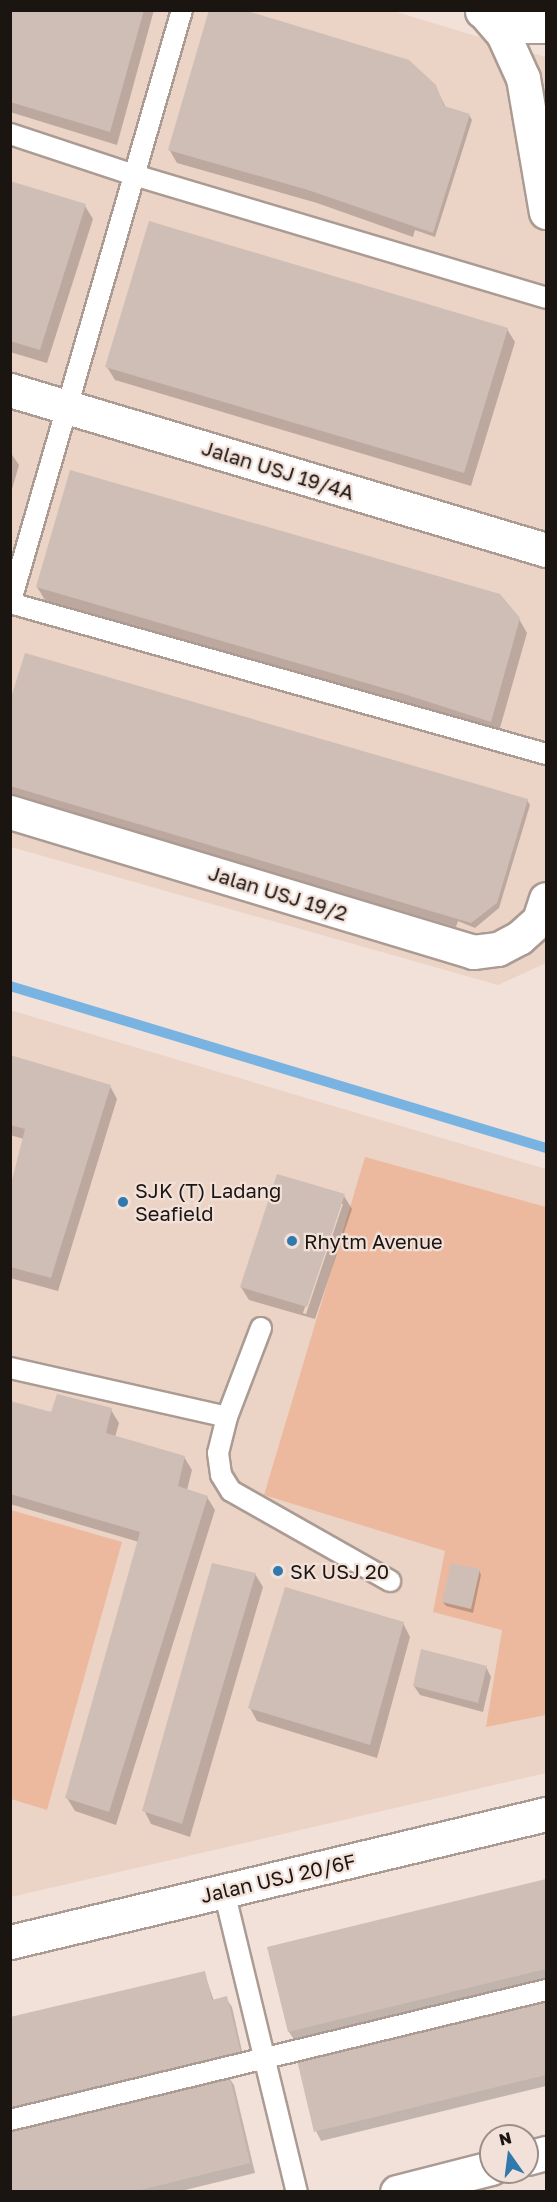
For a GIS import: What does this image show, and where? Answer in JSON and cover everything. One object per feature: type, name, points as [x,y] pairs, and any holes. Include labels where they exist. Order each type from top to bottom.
[{"type":"street","points":[[481,11],[527,26],[546,26]]},
{"type":"street","points":[[481,11],[503,34],[524,78],[546,212]]},
{"type":"street","name":"Jalan USJ 19/4A","points":[[10,390],[546,550]]},
{"type":"street","name":"Jalan USJ 19/2","points":[[10,813],[473,952],[498,949],[519,938],[543,910]]},
{"type":"street","name":"Jalan USJ 20/6F","points":[[10,1942],[546,1814]]},
{"type":"street","points":[[396,2192],[479,2171]]},
{"type":"lane","points":[[182,10],[11,603],[546,754]]},
{"type":"lane","points":[[10,134],[134,175],[546,298]]},
{"type":"lane","points":[[261,1328],[227,1417],[218,1453],[221,1475],[231,1491],[390,1581]]},
{"type":"lane","points":[[10,1368],[227,1417]]},
{"type":"lane","points":[[224,1891],[297,2192]]},
{"type":"lane","points":[[10,2120],[546,1990]]},
{"type":"shaded area","points":[[10,11],[393,11],[546,57],[546,963],[498,985],[11,847]]},
{"type":"shaded area","name":"SK USJ 20","points":[[10,1010],[546,1169],[546,1773],[11,1897]]},
{"type":"shaded area","points":[[365,1157],[546,1207],[546,1715],[486,1727],[502,1630],[433,1612],[445,1551],[264,1495]]},
{"type":"shaded area","points":[[11,1510],[122,1542],[47,1810],[11,1799]]},
{"type":"building","points":[[10,10],[144,10],[110,132],[10,102]]},
{"type":"building","points":[[209,10],[244,10],[409,60],[436,85],[444,106],[470,114],[433,233],[308,190],[168,150]]},
{"type":"building","points":[[10,181],[86,204],[40,350],[10,341]]},
{"type":"building","points":[[149,221],[508,328],[464,473],[105,367]]},
{"type":"building","points":[[70,470],[500,594],[520,618],[491,722],[404,694],[36,587]]},
{"type":"building","points":[[25,653],[528,799],[497,903],[471,923],[10,786],[10,701]]},
{"type":"building","points":[[10,1055],[111,1085],[51,1278],[10,1267],[10,1188],[25,1129],[10,1125]]},
{"type":"building","name":"Rhytm Avenue","points":[[277,1174],[345,1194],[307,1307],[240,1287]]},
{"type":"building","points":[[57,1394],[112,1408],[106,1433],[185,1456],[178,1486],[208,1496],[109,1812],[65,1798],[140,1532],[10,1494],[10,1401],[51,1412]]},
{"type":"building","points":[[212,1563],[256,1573],[182,1824],[142,1811]]},
{"type":"building","points":[[451,1563],[480,1569],[471,1609],[442,1602]]},
{"type":"building","points":[[285,1587],[404,1622],[370,1745],[248,1708]]},
{"type":"building","points":[[421,1649],[487,1666],[478,1703],[413,1686]]},
{"type":"building","points":[[546,1879],[546,1969],[288,2032],[267,1947]]},
{"type":"building","points":[[205,1971],[212,2000],[227,1996],[241,2054],[10,2109],[10,2017]]},
{"type":"building","points":[[546,1995],[546,2075],[314,2132],[296,2056]]},
{"type":"building","points":[[229,2074],[250,2163],[133,2192],[10,2192],[10,2126]]},
{"type":"waterway","points":[[10,986],[546,1148]]},
{"type":"place","name":"SJK (T) Ladang Seafield","points":[[123,1202]]},
{"type":"place","name":"Rhytm Avenue","points":[[292,1241]]},
{"type":"place","name":"SK USJ 20","points":[[278,1571]]}]
